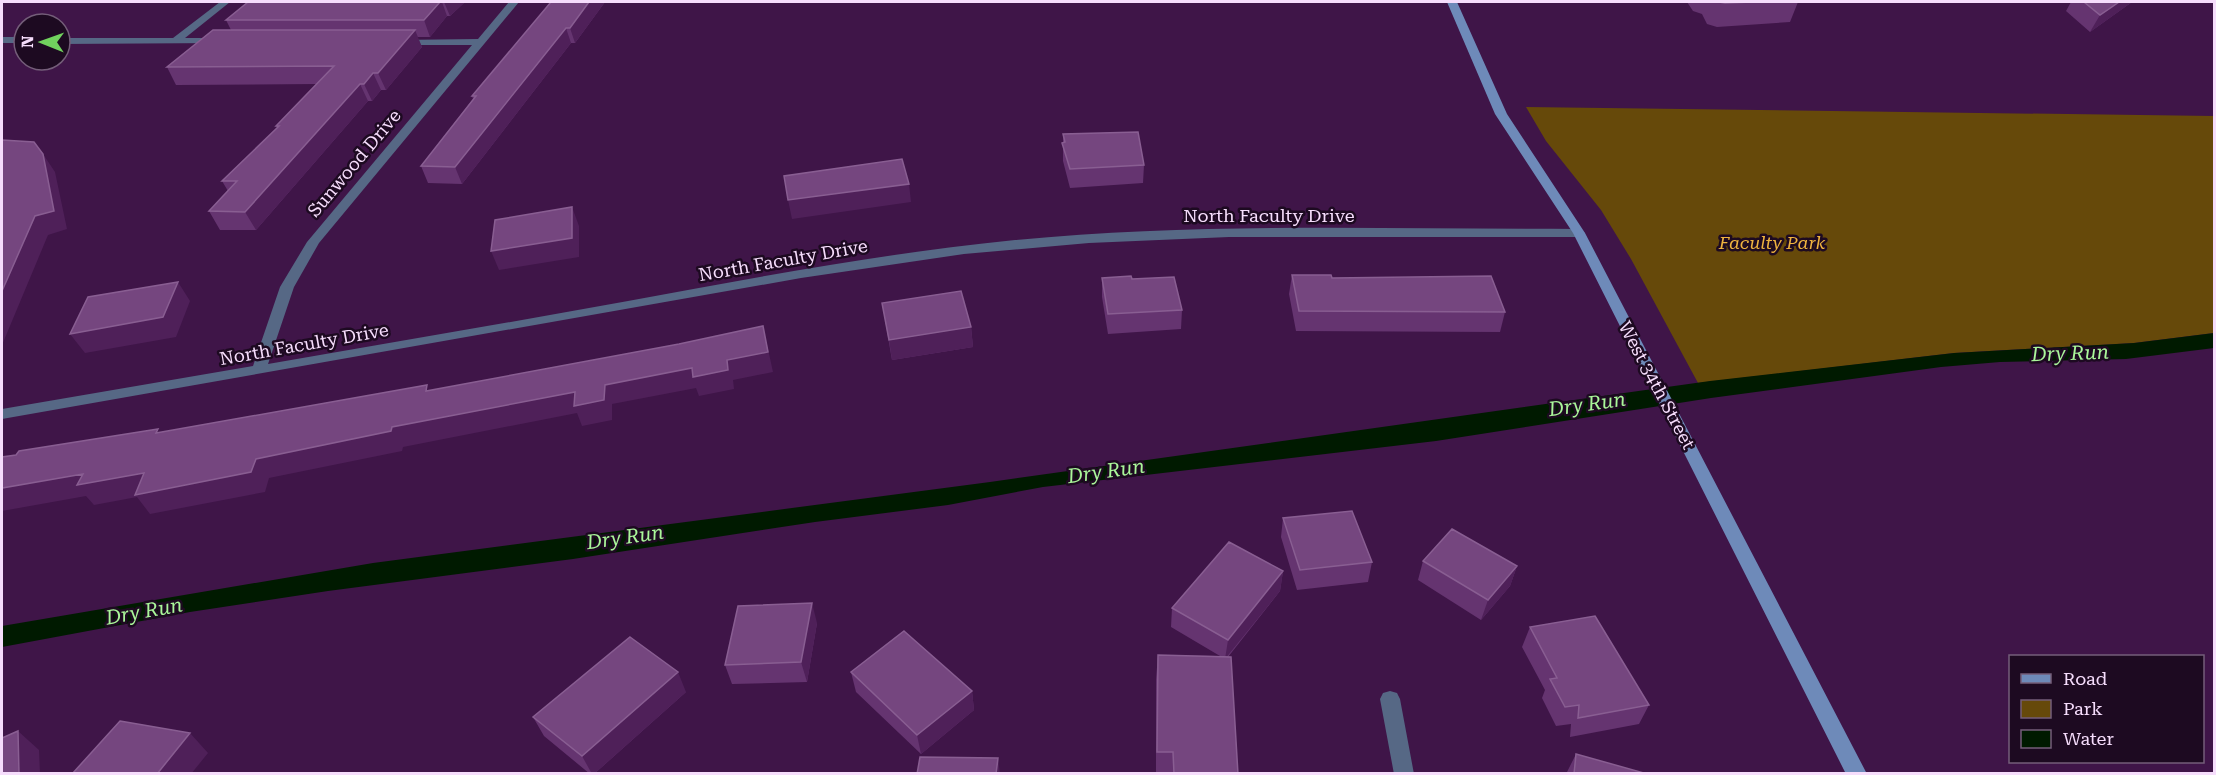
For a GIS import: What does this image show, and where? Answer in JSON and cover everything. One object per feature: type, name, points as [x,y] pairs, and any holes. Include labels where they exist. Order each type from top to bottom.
[{"type":"street","points":[[175,41],[225,2]]},
{"type":"street","name":"Sunwood Drive","points":[[259,370],[287,287],[313,242],[514,2]]},
{"type":"street","name":"West 34th Street","points":[[1452,2],[1501,114],[1579,233],[1857,774]]},
{"type":"street","points":[[72,41],[234,41]]},
{"type":"street","points":[[386,42],[479,42]]},
{"type":"street","name":"North Faculty Drive","points":[[2,414],[832,269],[1006,245],[1116,236],[1218,233],[1579,233]]},
{"type":"street","points":[[1390,699],[1404,774]]},
{"type":"green space","name":"Faculty Park","points":[[1526,107],[2214,116],[2214,333],[2134,343],[1954,353],[1698,383],[1631,259],[1601,210],[1546,141]]},
{"type":"water","name":"Dry Run","points":[[2214,333],[2214,348],[2126,359],[2000,362],[1941,367],[1711,398],[1436,441],[1043,487],[948,505],[190,612],[2,647],[2,626],[373,563],[990,482],[1710,381],[1954,353],[2134,343]]},
{"type":"building","points":[[248,2],[440,2],[424,20],[226,20]]},
{"type":"building","points":[[551,2],[589,2],[455,167],[421,166],[476,96],[472,96]]},
{"type":"building","points":[[2084,2],[2119,2],[2100,15]]},
{"type":"building","points":[[213,30],[415,30],[378,73],[373,73],[364,84],[360,84],[245,212],[209,211],[237,181],[222,181],[279,126],[276,126],[334,66],[167,67]]},
{"type":"building","points":[[1138,132],[1144,165],[1070,169],[1062,143],[1065,142],[1063,134]]},
{"type":"building","points":[[2,140],[34,142],[43,154],[54,211],[35,216],[2,291]]},
{"type":"building","points":[[902,159],[909,184],[788,200],[784,176]]},
{"type":"building","points":[[572,207],[572,238],[491,251],[495,220]]},
{"type":"building","points":[[1292,275],[1331,275],[1332,278],[1491,276],[1505,312],[1299,311]]},
{"type":"building","points":[[1131,276],[1132,279],[1174,277],[1182,310],[1108,314],[1102,278]]},
{"type":"building","points":[[178,282],[163,317],[70,334],[88,297]]},
{"type":"building","points":[[961,291],[971,327],[889,340],[882,303]]},
{"type":"building","points":[[763,326],[768,352],[727,360],[728,370],[693,377],[692,368],[605,385],[604,400],[574,406],[575,392],[392,427],[391,431],[256,459],[251,472],[135,495],[144,473],[77,485],[83,474],[2,488],[2,457],[16,455],[19,451],[158,429],[156,433],[427,385],[426,391]]},
{"type":"building","points":[[1352,511],[1372,562],[1300,570],[1283,518]]},
{"type":"building","points":[[1452,529],[1517,566],[1488,600],[1423,561]]},
{"type":"building","points":[[1229,542],[1283,571],[1228,640],[1172,608]]},
{"type":"building","points":[[812,603],[801,662],[725,665],[738,606]]},
{"type":"building","points":[[1595,616],[1649,705],[1578,718],[1579,705],[1565,707],[1550,679],[1557,678],[1530,627]]},
{"type":"building","points":[[904,631],[972,691],[917,735],[851,672]]},
{"type":"building","points":[[630,637],[678,672],[582,756],[533,717]]},
{"type":"building","points":[[1158,655],[1231,657],[1238,774],[1174,774],[1173,752],[1157,752]]},
{"type":"building","points":[[120,721],[190,733],[157,774],[72,774]]},
{"type":"building","points":[[18,731],[19,774],[2,774],[2,738]]},
{"type":"building","points":[[1576,754],[1644,773],[1644,774],[1574,774]]},
{"type":"building","points":[[920,757],[998,758],[996,774],[917,774]]}]
